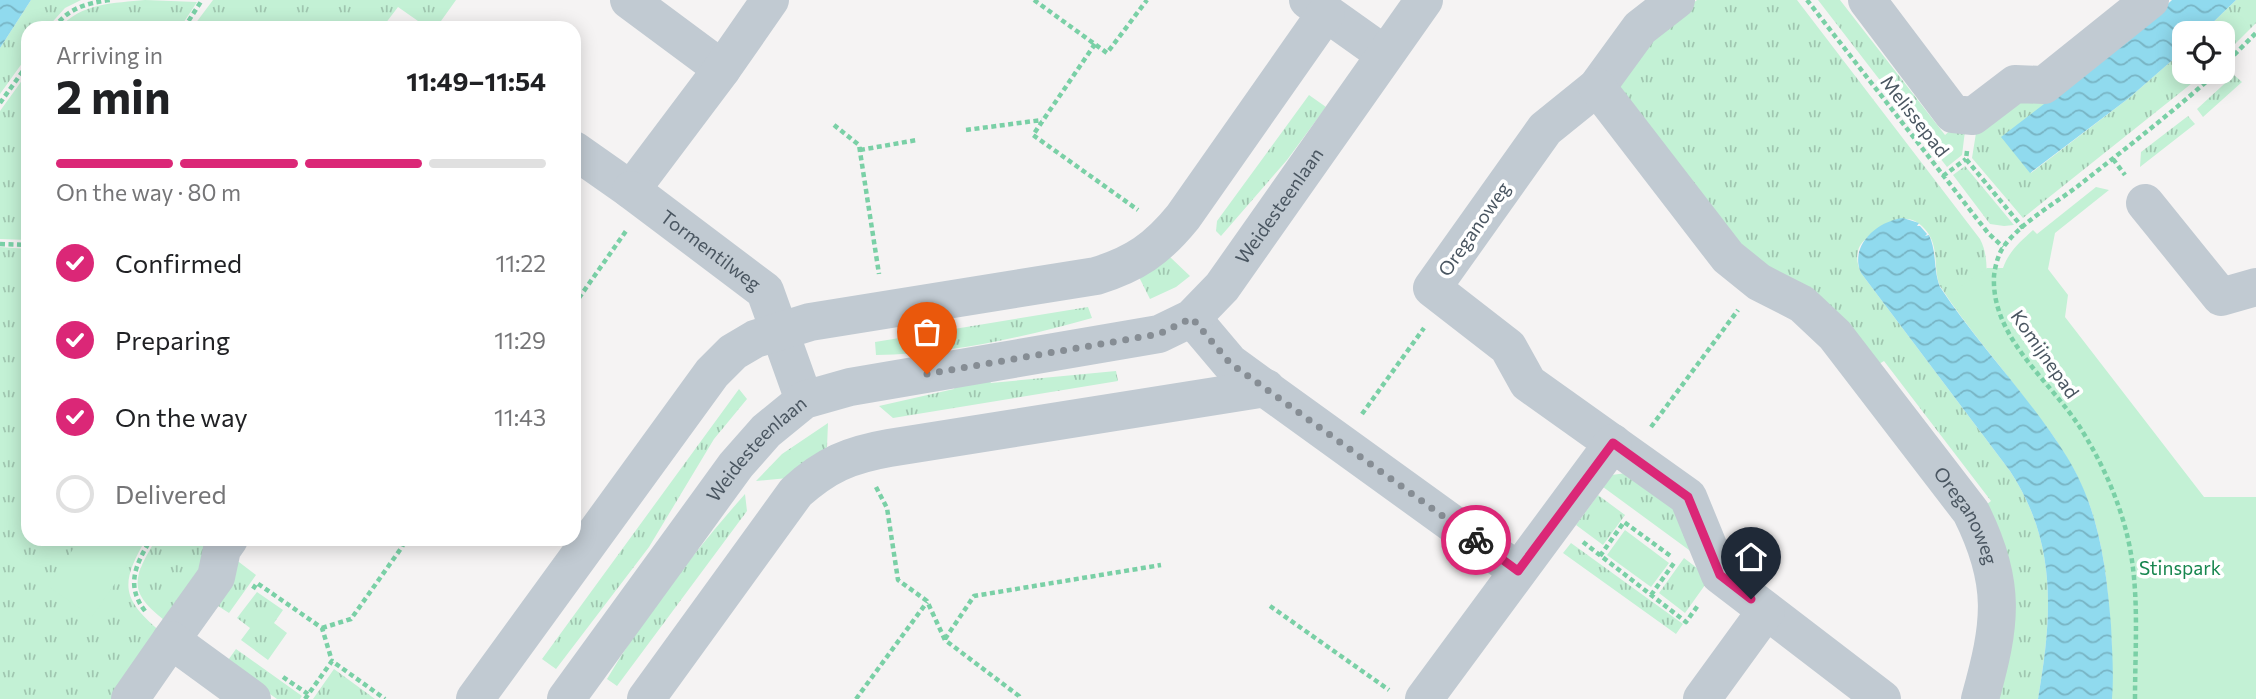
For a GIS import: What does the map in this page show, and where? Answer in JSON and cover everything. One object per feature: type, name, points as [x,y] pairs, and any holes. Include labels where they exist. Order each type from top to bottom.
[{"type":"street","points":[[629,0],[722,69]]},
{"type":"street","points":[[639,196],[770,0]]},
{"type":"street","name":"Weidesteenlaan","points":[[566,699],[736,465],[766,431],[804,400],[850,387],[1159,334],[1192,318],[1222,287],[1424,0]]},
{"type":"street","name":"Oreganoweg","points":[[1676,0],[1640,28],[1597,87],[1545,129],[1432,288],[1508,348],[1528,383],[1688,497],[1720,575],[1882,699]]},
{"type":"street","points":[[1867,0],[1953,114],[1973,116],[2015,84],[2044,85],[2150,0]]},
{"type":"street","points":[[475,699],[712,373],[733,352],[755,339],[810,322],[1096,276],[1120,268],[1143,257],[1170,232],[1317,7],[1384,54]]},
{"type":"street","name":"Oreganoweg","points":[[1597,87],[1728,257],[1759,282],[1802,304],[1835,335],[1971,512],[1990,555],[1996,578],[1998,615],[1993,653],[1980,699]]},
{"type":"street","name":"Tormentilweg","points":[[581,155],[765,290],[804,400]]},
{"type":"street","points":[[2145,203],[2221,297],[2256,287]]},
{"type":"street","points":[[1192,318],[1230,363],[1518,571]]},
{"type":"street","points":[[646,699],[796,492],[834,463],[859,453],[1266,388]]},
{"type":"street","points":[[1407,695],[1518,571],[1555,520],[1621,450]]},
{"type":"street","points":[[130,699],[216,578],[224,546]]},
{"type":"street","points":[[1702,699],[1766,611]]},
{"type":"street","points":[[172,640],[252,699]]},
{"type":"path","points":[[59,21],[77,7],[110,0]]},
{"type":"path","points":[[188,21],[202,0]]},
{"type":"path","points":[[1034,0],[1107,53],[1147,0]]},
{"type":"path","name":"Melissepad","points":[[1807,0],[1988,233],[2003,247]]},
{"type":"path","points":[[2235,54],[2256,33]]},
{"type":"path","points":[[1095,44],[1033,135],[1170,232]]},
{"type":"path","points":[[0,103],[21,74]]},
{"type":"path","points":[[2003,247],[2203,84]]},
{"type":"path","points":[[1943,176],[1966,159],[1973,116]]},
{"type":"path","points":[[966,130],[1042,120]]},
{"type":"path","points":[[834,125],[859,145],[885,310]]},
{"type":"path","points":[[860,149],[917,139]]},
{"type":"path","points":[[1966,159],[2023,228]]},
{"type":"path","points":[[581,293],[639,196]]},
{"type":"path","points":[[0,244],[21,245]]},
{"type":"path","name":"Komijnepad","points":[[2003,247],[1995,268],[1997,311],[2007,331],[2079,426],[2099,457],[2124,522],[2136,592],[2135,699]]},
{"type":"path","points":[[1621,450],[1759,282]]},
{"type":"path","points":[[1341,443],[1445,298]]},
{"type":"path","points":[[859,453],[887,508],[898,580],[927,601],[944,640],[1020,699]]},
{"type":"path","points":[[1555,520],[1686,622],[1720,575]]},
{"type":"path","points":[[1600,556],[1624,522],[1676,560],[1651,595]]},
{"type":"path","points":[[147,546],[134,574],[133,590],[145,612],[164,627],[172,640]]},
{"type":"path","points":[[323,628],[351,619],[402,546]]},
{"type":"path","points":[[944,640],[974,596],[1161,565]]},
{"type":"path","points":[[250,593],[257,583],[323,628],[331,661],[385,699]]},
{"type":"path","points":[[856,699],[927,601]]},
{"type":"path","points":[[1270,606],[1407,695]]},
{"type":"path","points":[[305,699],[331,661]]},
{"type":"green space","points":[[31,0],[81,0],[65,8],[53,21],[21,21],[21,65],[0,94],[0,48]]},
{"type":"green space","points":[[145,0],[197,2],[185,21],[67,21],[88,9]]},
{"type":"green space","points":[[213,0],[456,0],[441,21],[418,21],[398,7],[387,21],[197,21]]},
{"type":"green space","points":[[1697,0],[1797,0],[1980,239],[1986,259],[1987,301],[1993,321],[2010,350],[2071,429],[2091,462],[2106,495],[2116,527],[2126,591],[2128,699],[2112,699],[2112,643],[2107,581],[2094,517],[2087,497],[2053,435],[1940,286],[1934,246],[1928,233],[1910,219],[1890,222],[1870,235],[1861,245],[1857,254],[1858,265],[1861,273],[2010,471],[2026,498],[2044,554],[2047,582],[2046,639],[2038,699],[1994,699],[2005,649],[2008,602],[2001,555],[1982,508],[1991,501],[1884,361],[1874,367],[1829,311],[1799,289],[1752,261],[1731,240],[1613,89],[1649,38]]},
{"type":"green space","points":[[1818,0],[1840,0],[1945,135],[1952,129],[1965,131],[1962,155],[1947,167]]},
{"type":"green space","points":[[2236,0],[2256,0],[2256,23],[2235,44],[2235,21],[2214,21]]},
{"type":"green space","points":[[2172,60],[2172,84],[2191,84],[2023,218],[1972,158],[1976,133],[2026,92],[2053,98],[2031,173],[2129,98]]},
{"type":"green space","points":[[2235,76],[2242,82],[2203,117],[2197,109],[2224,84],[2235,84]]},
{"type":"green space","points":[[21,82],[21,240],[0,239],[0,111]]},
{"type":"green space","points":[[1309,95],[1326,107],[1287,160],[1221,236],[1216,231],[1217,221]]},
{"type":"green space","points":[[2188,116],[2195,124],[2140,167],[2141,152]]},
{"type":"green space","points":[[1965,166],[2014,225],[1990,224],[1953,175]]},
{"type":"green space","name":"Stinspark","points":[[2096,187],[2109,190],[2055,233],[2048,269],[2068,295],[2065,317],[2204,497],[2256,497],[2256,699],[2112,699],[2112,647],[2107,582],[2102,542],[2091,507],[2076,473],[2055,438],[1947,296],[1987,268],[2003,268],[2019,243],[2033,230],[2037,234]]},
{"type":"green space","points":[[0,247],[21,248],[21,546],[142,546],[132,568],[129,590],[138,609],[161,632],[113,699],[0,699]]},
{"type":"green space","points":[[1170,257],[1190,276],[1176,287],[1150,299],[1139,277]]},
{"type":"green space","points":[[1088,307],[1092,318],[1012,338],[931,352],[876,355],[875,342]]},
{"type":"green space","points":[[1116,371],[1118,381],[893,418],[879,406],[990,381]]},
{"type":"green space","points":[[739,389],[747,399],[714,439],[649,547],[556,669],[542,659]]},
{"type":"green space","points":[[828,423],[827,447],[788,478],[756,481],[782,454]]},
{"type":"green space","points":[[1634,472],[1678,503],[1704,561],[1599,484],[1604,476]]},
{"type":"green space","points":[[745,494],[747,511],[617,686],[607,679],[672,584]]},
{"type":"green space","points":[[1598,495],[1625,515],[1603,545],[1576,525]]},
{"type":"green space","points":[[1625,530],[1669,563],[1651,587],[1607,555]]},
{"type":"green space","points":[[1571,543],[1683,624],[1676,634],[1563,553]]},
{"type":"green space","points":[[75,546],[132,546],[138,550],[92,617],[48,586]]},
{"type":"green space","points":[[152,546],[211,546],[202,575],[168,623],[145,603],[140,594],[138,575]]},
{"type":"green space","points":[[1684,558],[1710,578],[1685,613],[1659,593]]},
{"type":"green space","points":[[235,559],[256,575],[229,613],[215,604]]},
{"type":"green space","points":[[257,592],[283,610],[274,623],[287,633],[268,660],[241,640],[250,628],[237,618]]},
{"type":"green space","points":[[236,649],[302,696],[300,699],[277,699],[226,663]]},
{"type":"green space","points":[[334,669],[375,699],[313,699]]},
{"type":"water","points":[[0,0],[31,0],[0,48]]},
{"type":"water","points":[[2172,0],[2236,0],[2214,21],[2172,21],[2172,60],[2129,98],[2030,173],[2001,137],[2138,32]]},
{"type":"water","points":[[1903,218],[1919,223],[1917,226],[1927,234],[1925,236],[1929,235],[1940,287],[2053,435],[2087,497],[2099,538],[2107,581],[2112,643],[2112,699],[2038,699],[2046,639],[2047,582],[2037,526],[2026,498],[2010,471],[1861,273],[1858,263],[1862,245],[1875,230],[1893,220]]},
{"type":"way so far","points":[[927,374],[1159,334],[1192,318],[1230,363],[1476,540]]},
{"type":"route","points":[[1476,540],[1518,571],[1613,443],[1688,497],[1720,575],[1751,599]]}]
